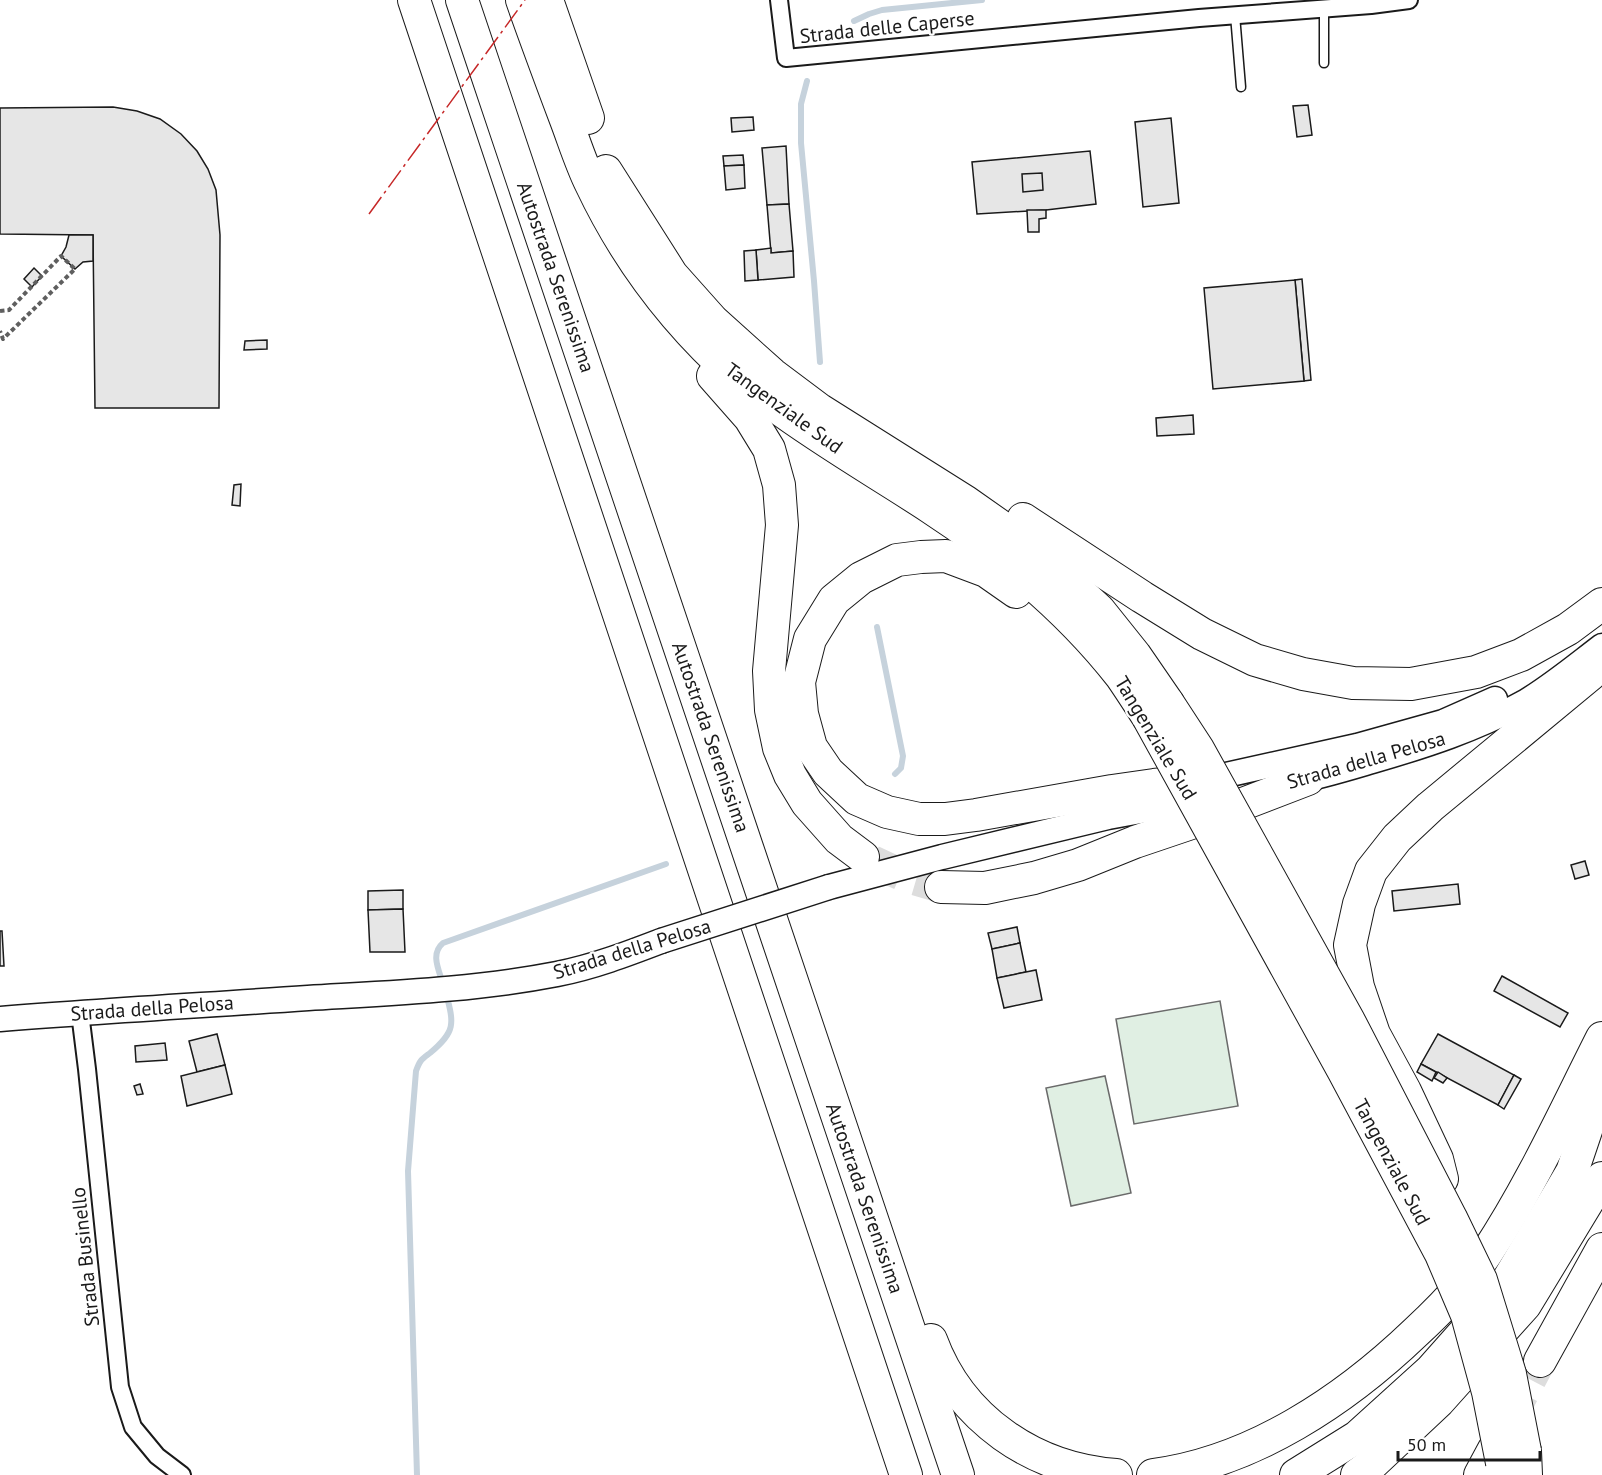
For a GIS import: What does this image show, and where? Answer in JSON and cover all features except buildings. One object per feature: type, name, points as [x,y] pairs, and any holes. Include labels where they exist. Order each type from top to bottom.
[{"type":"highway","points":[[414,0],[906,1475]]},
{"type":"highway","name":"Autostrada Serenissima","points":[[462,0],[958,1475]]},
{"type":"highway","name":"Tangenziale Sud","points":[[522,0],[590,183],[636,263],[688,328],[740,380],[804,428],[932,508],[991,549],[1058,604],[1121,677],[1198,749],[1343,1011],[1481,1280],[1510,1374],[1505,1465]]},
{"type":"highway","name":"Tangenziale Sud","points":[[547,0],[607,174],[672,275],[713,321],[772,374],[820,410],[966,502],[1030,547],[1098,610],[1135,656],[1158,710],[1343,1070],[1441,1254],[1467,1315],[1505,1465]]},
{"type":"highway","points":[[590,183],[602,225],[622,265],[639,291],[675,336],[750,418],[769,449],[778,485],[782,525],[770,671],[771,710],[779,748],[790,775],[807,803],[839,839],[864,857]]},
{"type":"highway","points":[[820,410],[878,434],[939,465],[1202,634],[1255,660],[1303,674],[1353,683],[1411,684],[1476,672],[1521,655],[1568,629],[1602,604]]},
{"type":"highway","points":[[1121,677],[1106,671],[1089,658],[1032,603],[986,571],[946,556],[897,560],[861,578],[834,600],[810,639],[799,682],[802,714],[811,747],[828,772],[857,799],[887,812],[919,819],[945,819],[1122,789],[1203,780]]},
{"type":"highway","points":[[1451,1218],[1437,1159],[1405,1091],[1374,1034],[1358,987],[1350,945],[1359,904],[1371,871],[1397,838],[1430,807],[1602,663]]},
{"type":"highway","points":[[941,887],[985,888],[1056,872],[1308,779]]},
{"type":"highway","points":[[737,815],[941,1365],[955,1388],[981,1416],[1010,1440],[1030,1452],[1065,1467],[1116,1475]]},
{"type":"highway","points":[[729,948],[893,1475]]},
{"type":"highway","points":[[1153,1475],[1185,1470],[1230,1454],[1313,1414],[1377,1368],[1432,1317],[1466,1282],[1501,1230],[1602,1038]]},
{"type":"highway","points":[[1296,1475],[1357,1437],[1431,1370],[1502,1290],[1572,1172],[1602,1083]]},
{"type":"highway","points":[[1357,1475],[1373,1463],[1438,1401],[1525,1305],[1602,1178]]},
{"type":"highway","points":[[1540,1360],[1602,1249]]},
{"type":"street","name":"Strada delle Caperse","points":[[779,0],[786,58],[1409,0]]},
{"type":"street","name":"Strada della Pelosa","points":[[1443,722],[1521,687],[1560,659],[1602,622]]},
{"type":"street","name":"Strada della Pelosa","points":[[0,1019],[389,993],[484,985],[558,974],[612,959],[829,887],[942,857],[1108,817],[1308,779],[1404,752],[1464,731],[1526,702],[1602,646]]},
{"type":"street","name":"Tangenziale Sud","points":[[1203,780],[1357,746],[1443,722]]},
{"type":"street","name":"Strada della Pelosa","points":[[1108,817],[1150,798],[1203,780]]},
{"type":"street","name":"Strada Businello","points":[[80,1013],[120,1388],[133,1427],[157,1456],[182,1475]]},
{"type":"lane","points":[[1324,8],[1324,63]]},
{"type":"lane","points":[[1235,15],[1241,87]]},
{"type":"path","points":[[0,311],[9,310],[61,256],[75,269],[3,339],[0,331]]},
{"type":"green space","points":[[1220,1001],[1238,1106],[1134,1124],[1116,1019]]},
{"type":"green space","points":[[1105,1076],[1131,1193],[1071,1206],[1046,1088]]},
{"type":"waterway","points":[[854,21],[882,10],[982,0]]},
{"type":"waterway","points":[[807,81],[801,104],[801,143],[820,362]]},
{"type":"waterway","points":[[877,627],[903,756],[901,768],[895,774]]},
{"type":"waterway","points":[[443,984],[436,957],[443,943],[666,864]]},
{"type":"waterway","points":[[417,1475],[408,1171],[416,1071],[421,1060],[449,1033],[451,1012],[446,993]]},
{"type":"tunnel","points":[[872,861],[904,876],[941,887]]},
{"type":"tunnel","points":[[1508,1422],[1540,1361]]},
{"type":"power","points":[[369,214],[525,0]]}]
